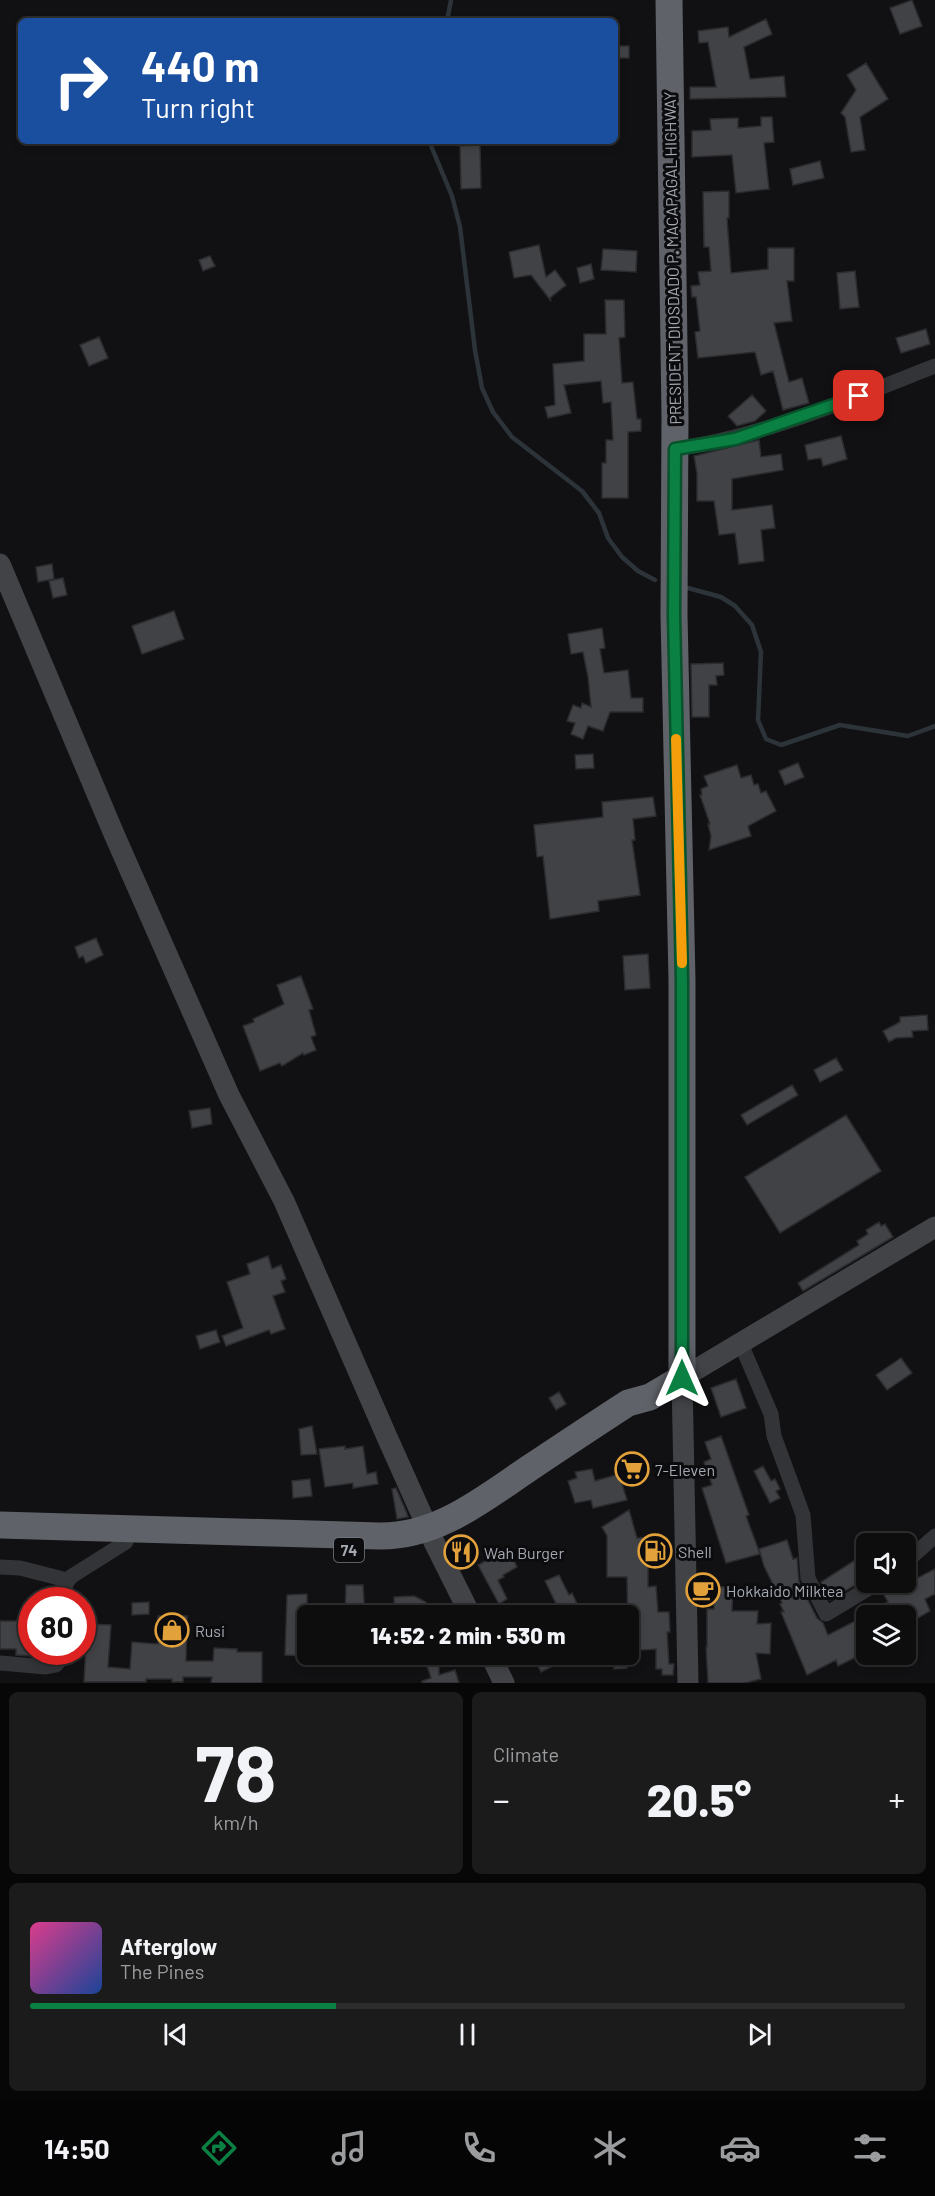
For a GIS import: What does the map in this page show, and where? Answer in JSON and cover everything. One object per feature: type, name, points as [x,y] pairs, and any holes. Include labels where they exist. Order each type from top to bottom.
[{"type":"highway","name":"PRESIDENT DIOSDADO P. MACAPAGAL HIGHWAY","points":[[669,0],[675,449],[674,626],[682,991],[682,1378]]},
{"type":"highway","name":"74","points":[[0,1525],[183,1537],[319,1542],[431,1536],[447,1521],[628,1402],[650,1397],[682,1378]]},
{"type":"highway","name":"74","points":[[0,1537],[126,1542],[183,1537]]},
{"type":"street","points":[[675,449],[735,439],[859,396],[935,366]]},
{"type":"street","points":[[0,564],[168,958],[230,1095],[284,1202],[431,1536],[466,1605]]},
{"type":"street","points":[[688,1683],[682,1378],[935,1227]]},
{"type":"street","points":[[741,1344],[771,1414],[774,1436],[803,1515],[808,1578],[826,1614],[861,1593]]},
{"type":"street","points":[[916,1553],[935,1536]]},
{"type":"street","points":[[64,1587],[67,1580],[126,1542]]},
{"type":"street","points":[[0,1566],[67,1580]]},
{"type":"street","points":[[0,1663],[18,1665]]},
{"type":"street","points":[[23,1665],[46,1667],[56,1665]]},
{"type":"street","points":[[495,1665],[504,1683]]},
{"type":"building","points":[[912,0],[922,26],[900,34],[890,8]]},
{"type":"building","points":[[766,19],[772,34],[744,47],[750,79],[784,76],[786,97],[690,99],[690,87],[716,87],[708,42],[699,43],[698,31],[728,27],[729,37]]},
{"type":"building","points":[[618,46],[629,46],[629,58],[618,58]]},
{"type":"building","points":[[866,63],[888,99],[860,117],[865,150],[851,152],[845,117],[841,113],[856,90],[847,75]]},
{"type":"building","points":[[761,117],[772,117],[774,142],[764,143],[769,189],[736,193],[732,155],[692,157],[692,131],[711,130],[710,119],[738,118],[738,128],[761,126]]},
{"type":"building","points":[[480,145],[481,188],[461,189],[460,146]]},
{"type":"building","points":[[820,161],[824,178],[793,185],[790,169]]},
{"type":"building","points":[[729,191],[729,218],[727,218],[731,273],[768,269],[768,248],[794,248],[794,281],[787,281],[792,321],[774,323],[789,382],[802,378],[809,403],[783,410],[773,371],[761,375],[755,352],[698,358],[695,332],[700,331],[696,297],[692,297],[691,286],[700,285],[698,272],[711,271],[709,247],[704,247],[703,192]]},
{"type":"building","points":[[539,245],[546,277],[555,270],[566,285],[550,298],[551,301],[531,275],[514,278],[509,252]]},
{"type":"building","points":[[603,249],[637,251],[636,272],[601,270]]},
{"type":"building","points":[[210,256],[215,266],[203,271],[199,260]]},
{"type":"building","points":[[591,264],[594,279],[580,283],[577,268]]},
{"type":"building","points":[[855,271],[859,307],[840,309],[837,273]]},
{"type":"building","points":[[605,300],[624,300],[625,337],[619,338],[622,383],[633,382],[637,419],[641,419],[641,431],[628,432],[628,498],[602,498],[602,463],[606,463],[606,440],[613,440],[611,402],[603,403],[601,381],[564,385],[571,413],[548,418],[545,407],[555,405],[553,364],[584,361],[584,334],[606,334]]},
{"type":"building","points":[[926,329],[930,344],[901,353],[896,338]]},
{"type":"building","points":[[99,337],[108,358],[89,366],[80,345]]},
{"type":"building","points":[[752,395],[766,411],[755,421],[737,426],[728,416]]},
{"type":"building","points":[[841,436],[847,459],[823,466],[821,458],[808,460],[805,445]]},
{"type":"building","points":[[759,440],[761,457],[781,454],[783,470],[732,479],[732,510],[772,505],[775,528],[761,530],[764,561],[739,564],[735,533],[719,535],[714,501],[697,501],[697,473],[694,456]]},
{"type":"building","points":[[52,564],[54,579],[38,582],[36,567]]},
{"type":"building","points":[[63,578],[67,595],[53,598],[49,581]]},
{"type":"building","points":[[174,611],[184,639],[142,654],[132,626]]},
{"type":"building","points":[[602,628],[605,648],[600,649],[604,673],[628,670],[631,698],[643,698],[643,712],[610,712],[603,731],[588,726],[583,739],[571,734],[575,723],[567,721],[573,705],[581,708],[582,703],[591,707],[588,677],[583,652],[571,654],[568,634]]},
{"type":"building","points":[[723,663],[724,675],[716,676],[717,685],[709,685],[709,717],[692,717],[691,664]]},
{"type":"building","points":[[593,754],[594,768],[576,769],[575,755]]},
{"type":"building","points":[[798,763],[804,777],[785,785],[779,771]]},
{"type":"building","points":[[737,765],[741,778],[751,775],[754,785],[758,784],[761,793],[766,791],[776,811],[748,826],[751,836],[709,850],[711,836],[708,824],[710,824],[700,795],[702,795],[701,789],[708,786],[704,776]]},
{"type":"building","points":[[653,797],[656,816],[633,819],[635,840],[632,840],[640,895],[598,901],[599,911],[550,919],[543,856],[537,857],[534,825],[603,817],[602,802]]},
{"type":"building","points":[[96,938],[103,955],[86,963],[83,956],[79,958],[75,947]]},
{"type":"building","points":[[648,954],[650,988],[625,990],[623,956]]},
{"type":"building","points":[[301,976],[313,1009],[309,1010],[316,1035],[311,1037],[316,1050],[304,1055],[303,1053],[282,1066],[280,1063],[260,1071],[243,1026],[284,1004],[277,985]]},
{"type":"building","points":[[927,1015],[928,1030],[912,1031],[913,1037],[896,1038],[889,1042],[883,1031],[900,1022],[900,1017]]},
{"type":"building","points":[[836,1058],[843,1070],[820,1082],[814,1070]]},
{"type":"building","points":[[792,1085],[798,1095],[747,1125],[741,1115]]},
{"type":"building","points":[[210,1108],[212,1124],[192,1128],[189,1111]]},
{"type":"building","points":[[846,1115],[881,1171],[780,1233],[745,1177]]},
{"type":"building","points":[[879,1222],[881,1226],[885,1224],[893,1237],[803,1291],[798,1283],[859,1245],[857,1241],[868,1234],[866,1230]]},
{"type":"building","points":[[268,1256],[272,1269],[281,1265],[286,1279],[281,1281],[285,1292],[273,1296],[285,1329],[271,1334],[269,1330],[226,1346],[222,1336],[243,1328],[227,1282],[250,1274],[247,1264]]},
{"type":"building","points":[[216,1330],[220,1342],[200,1349],[196,1336]]},
{"type":"building","points":[[901,1358],[912,1373],[887,1390],[876,1375]]},
{"type":"building","points":[[736,1379],[746,1408],[721,1417],[711,1388]]},
{"type":"building","points":[[559,1392],[566,1404],[556,1410],[549,1398]]},
{"type":"building","points":[[312,1426],[317,1454],[301,1455],[299,1429]]},
{"type":"building","points":[[721,1436],[760,1554],[726,1563],[702,1488],[712,1485],[704,1462],[711,1459],[705,1442]]},
{"type":"building","points":[[345,1446],[345,1449],[363,1446],[367,1474],[376,1472],[378,1484],[353,1488],[353,1483],[325,1487],[319,1449]]},
{"type":"building","points":[[763,1466],[771,1481],[775,1479],[780,1489],[776,1491],[780,1498],[770,1503],[754,1471]]},
{"type":"building","points":[[592,1469],[595,1481],[619,1474],[627,1500],[593,1508],[591,1500],[575,1503],[568,1481],[577,1478],[575,1472]]},
{"type":"building","points":[[310,1479],[312,1496],[293,1498],[292,1481]]},
{"type":"building","points":[[396,1488],[408,1517],[397,1519],[392,1489]]},
{"type":"building","points":[[629,1510],[637,1538],[658,1537],[659,1555],[648,1555],[648,1587],[656,1586],[658,1612],[669,1612],[670,1632],[667,1632],[669,1664],[674,1664],[673,1675],[662,1675],[662,1669],[656,1669],[656,1649],[639,1650],[639,1605],[627,1605],[627,1577],[607,1577],[607,1536],[602,1527]]},
{"type":"building","points":[[787,1540],[793,1559],[797,1558],[799,1582],[828,1635],[856,1621],[856,1657],[838,1666],[836,1660],[807,1675],[781,1612],[784,1612],[780,1604],[782,1603],[764,1566],[759,1549]]},
{"type":"building","points":[[510,1553],[517,1567],[498,1580],[507,1599],[499,1604],[478,1565],[494,1556],[496,1560]]},
{"type":"building","points":[[856,1560],[856,1585],[830,1600],[821,1582]]},
{"type":"building","points":[[935,1569],[935,1594],[925,1599],[930,1611],[916,1619],[916,1605],[881,1605],[888,1602],[884,1595],[888,1593],[916,1593],[916,1579]]},
{"type":"building","points":[[559,1575],[569,1595],[572,1593],[578,1605],[557,1605],[545,1581]]},
{"type":"building","points":[[346,1585],[363,1585],[364,1605],[345,1605]]},
{"type":"building","points":[[714,1587],[733,1587],[732,1611],[758,1611],[757,1624],[771,1623],[770,1654],[756,1653],[761,1679],[745,1683],[708,1683],[707,1609],[714,1609]]},
{"type":"building","points":[[307,1594],[307,1605],[297,1605],[297,1656],[285,1655],[287,1595]]},
{"type":"building","points":[[414,1596],[428,1605],[394,1605],[394,1597]]},
{"type":"building","points":[[149,1602],[149,1614],[132,1615],[132,1603]]},
{"type":"building","points":[[158,1616],[187,1616],[186,1661],[213,1661],[214,1648],[237,1649],[237,1652],[262,1652],[262,1683],[211,1683],[212,1677],[183,1677],[183,1682],[172,1682],[172,1679],[146,1679],[146,1682],[84,1682],[85,1665],[96,1665],[96,1624],[111,1625],[108,1667],[130,1669],[132,1642],[158,1644]]},
{"type":"building","points":[[0,1621],[18,1621],[18,1655],[16,1655],[16,1649],[0,1649]]},
{"type":"building","points":[[427,1665],[439,1665],[439,1675],[455,1670],[459,1683],[422,1683],[431,1678]]},
{"type":"building","points":[[538,1665],[555,1665],[541,1672]]},
{"type":"building","points":[[614,1665],[627,1665],[627,1668],[614,1669]]},
{"type":"waterway","points":[[448,18],[451,0]]},
{"type":"waterway","points":[[430,144],[452,196],[460,227],[475,350],[482,388],[493,412],[512,437],[582,491],[599,513],[608,538],[622,557],[638,571],[655,580]]},
{"type":"waterway","points":[[688,588],[721,597],[735,606],[752,625],[761,652],[758,720],[766,739],[781,745],[840,725],[908,736],[935,726]]},
{"type":"slow traffic","points":[[676,739],[682,963]]},
{"type":"place","name":"7-Eleven","points":[[632,1469]]},
{"type":"place","name":"Shell","points":[[655,1551]]},
{"type":"place","name":"Wah Burger","points":[[461,1552]]},
{"type":"place","name":"Hokkaido Milktea","points":[[703,1590]]},
{"type":"place","name":"Rusi","points":[[172,1630]]},
{"type":"route","points":[[682,1378],[682,980],[674,615],[675,449],[735,439],[859,396]]}]
